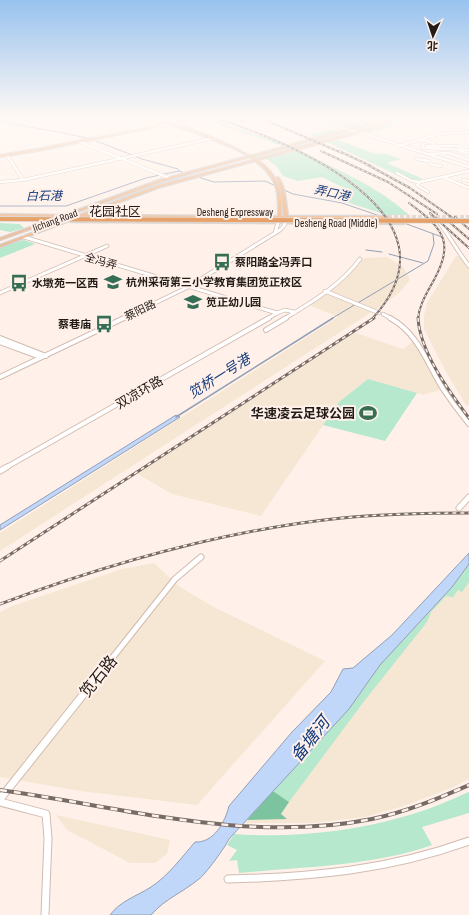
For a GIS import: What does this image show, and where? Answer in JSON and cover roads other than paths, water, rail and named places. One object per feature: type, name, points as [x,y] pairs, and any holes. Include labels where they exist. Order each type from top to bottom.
[{"type":"highway","name":"Desheng Expressway","points":[[0,218],[469,220]]},
{"type":"main road","points":[[0,240],[48,221],[66,216],[168,178],[194,174],[252,159]]},
{"type":"main road","points":[[117,197],[185,176],[222,168],[253,159]]},
{"type":"main road","points":[[256,159],[269,171],[276,183],[281,193],[286,217]]},
{"type":"main road","points":[[256,159],[273,171],[281,184],[278,223]]},
{"type":"main road","points":[[0,245],[59,221],[179,180],[185,176]]},
{"type":"main road","points":[[0,245],[24,238],[147,190],[179,180]]},
{"type":"main road","points":[[103,206],[110,205]]},
{"type":"main road","points":[[93,211],[93,215],[99,216]]},
{"type":"main road","name":"Desheng Road (Middle)","points":[[0,218],[66,216],[385,217]]},
{"type":"main road","name":"Jichang Road","points":[[0,240],[66,216]]},
{"type":"main road","name":"Desheng Road (Middle)","points":[[0,218],[48,221],[402,223]]},
{"type":"street","points":[[9,159],[23,180]]},
{"type":"street","points":[[0,182],[23,180],[117,159]]},
{"type":"street","points":[[122,159],[168,178]]},
{"type":"street","points":[[416,159],[429,161],[437,159]]},
{"type":"street","points":[[442,159],[469,167]]},
{"type":"street","points":[[429,161],[432,165],[441,166]]},
{"type":"street","points":[[397,173],[412,181],[420,182],[469,171]]},
{"type":"street","points":[[443,177],[469,188]]},
{"type":"street","points":[[463,180],[469,181]]},
{"type":"street","points":[[420,182],[417,185],[428,192]]},
{"type":"street","points":[[286,217],[286,223]]},
{"type":"street","points":[[439,222],[469,266]]},
{"type":"street","points":[[275,233],[278,223]]},
{"type":"street","name":"蔡阳路","points":[[0,377],[188,287],[275,233],[286,223]]},
{"type":"street","name":"全冯弄","points":[[24,238],[277,313],[285,310],[294,312]]},
{"type":"street","points":[[0,293],[107,246]]},
{"type":"street","points":[[266,330],[339,281],[356,266],[360,259]]},
{"type":"street","points":[[325,291],[394,319],[420,344],[443,389],[469,424]]},
{"type":"street","name":"双凉环路","points":[[0,472],[277,313]]},
{"type":"street","points":[[0,338],[46,356]]},
{"type":"street","points":[[0,342],[40,357]]},
{"type":"street","points":[[459,508],[469,497]]},
{"type":"street","name":"笕石路","points":[[0,800],[175,579],[201,557]]},
{"type":"street","points":[[0,800],[46,814],[48,838],[45,915]]},
{"type":"street","points":[[228,879],[290,878],[351,871],[439,853],[469,842]]},
{"type":"water","points":[[176,415],[180,417],[0,530],[0,525]]},
{"type":"water","name":"备塘河","points":[[469,553],[469,564],[452,587],[380,665],[349,709],[229,839],[224,848],[202,876],[193,884],[162,904],[151,915],[110,915],[124,902],[157,883],[195,842],[208,839],[218,830],[225,819],[229,806],[292,732],[331,692],[343,669],[353,668],[392,635]]},
{"type":"waterway","name":"弄口港","points":[[141,159],[178,169],[179,171]]},
{"type":"waterway","name":"白石港","points":[[0,206],[66,206],[146,178],[179,171]]},
{"type":"waterway","name":"弄口港","points":[[179,171],[214,182],[265,181],[293,194],[342,203],[383,217]]},
{"type":"waterway","name":"弄口港","points":[[404,223],[442,237]]},
{"type":"waterway","name":"笕桥一号港","points":[[331,319],[428,261],[434,244],[433,234]]},
{"type":"waterway","points":[[366,250],[382,252]]},
{"type":"waterway","points":[[389,254],[423,263]]},
{"type":"waterway","name":"笕桥一号港","points":[[176,417],[333,318]]},
{"type":"tunnel","points":[[388,217],[469,217]]},
{"type":"railway","points":[[312,159],[357,188],[384,215],[399,247],[396,281],[372,319]]},
{"type":"railway","points":[[338,159],[388,182],[437,214]]},
{"type":"railway","points":[[355,159],[371,166]]},
{"type":"railway","points":[[366,164],[410,188],[457,221]]},
{"type":"railway","points":[[409,203],[432,222],[439,231],[443,239],[444,249],[443,260],[419,310],[418,318]]},
{"type":"railway","points":[[430,213],[469,248]]},
{"type":"railway","points":[[455,217],[469,229]]},
{"type":"railway","points":[[447,220],[469,239]]},
{"type":"railway","points":[[0,561],[374,318]]},
{"type":"railway","points":[[418,318],[424,344],[437,371],[469,418]]},
{"type":"railway","points":[[0,604],[125,562],[168,550],[254,531],[298,523],[342,518],[406,514],[469,513]]},
{"type":"railway","points":[[0,790],[185,820],[232,825],[278,827],[325,826],[372,819],[409,809],[469,785]]},
{"type":"place","name":"蔡阳路全冯弄口","points":[[222,262]]},
{"type":"place","name":"杭州采荷第三小学教育集团笕正校区","points":[[113,282]]},
{"type":"place","name":"水墩苑一区西","points":[[19,283]]},
{"type":"place","name":"笕正幼儿园","points":[[193,302]]},
{"type":"place","name":"蔡巷庙","points":[[104,324]]},
{"type":"place","name":"华速凌云足球公园","points":[[368,413]]},
{"type":"district","name":"花园社区","points":[[115,211]]}]
